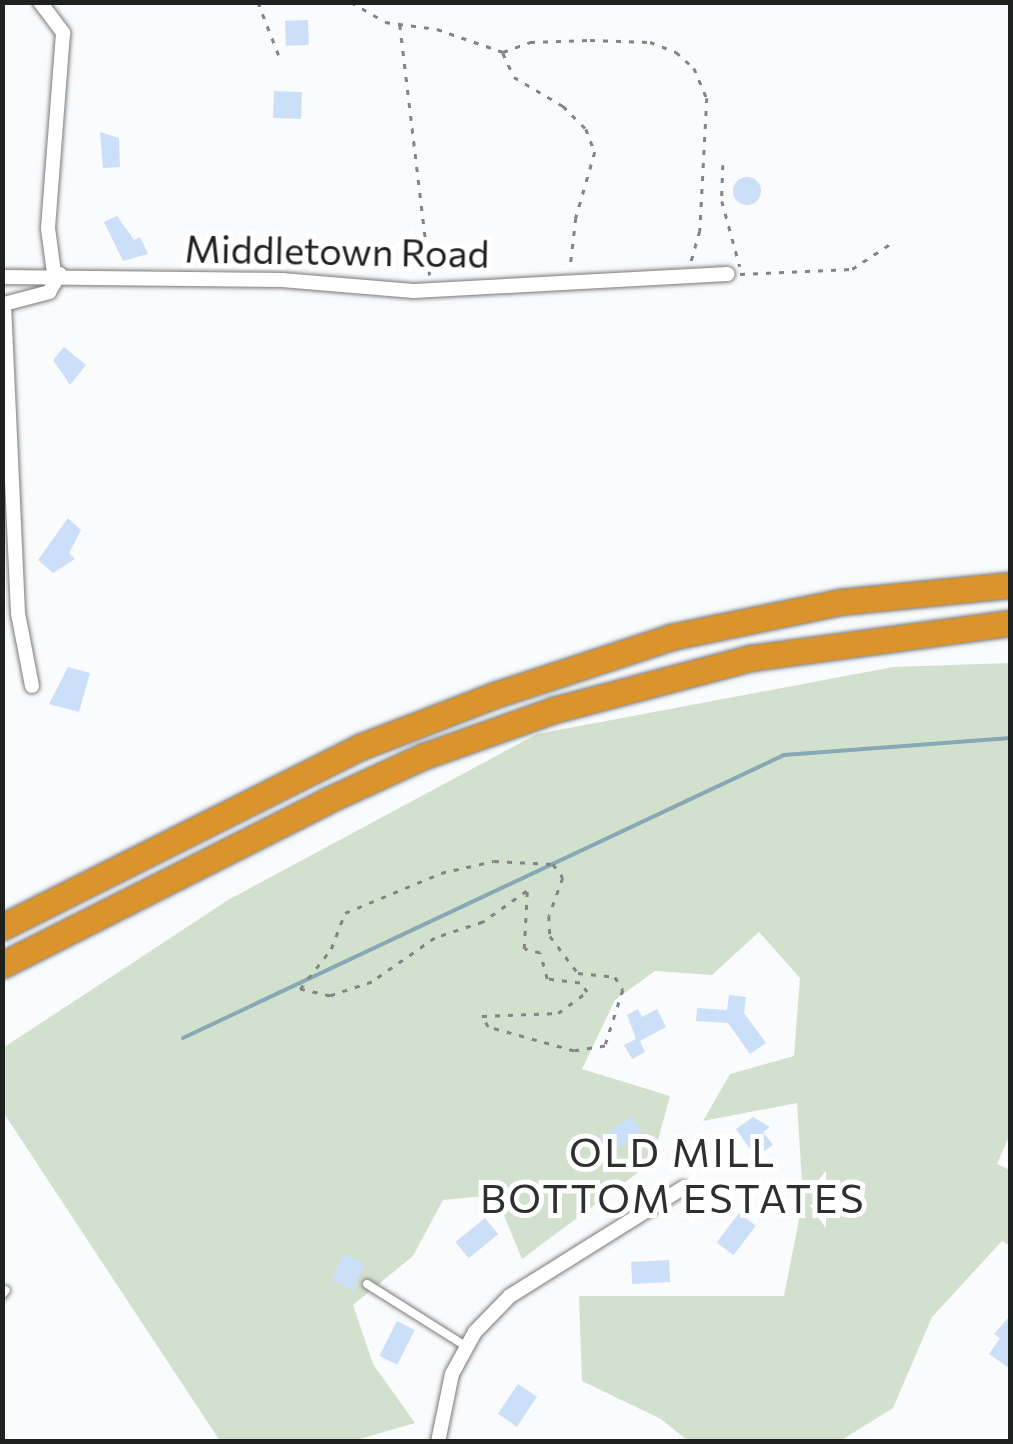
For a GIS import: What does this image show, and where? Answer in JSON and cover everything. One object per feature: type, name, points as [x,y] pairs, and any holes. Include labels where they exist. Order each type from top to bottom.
[{"type":"highway","points":[[2,927],[360,747],[495,695],[709,629],[840,602],[1010,586]]},
{"type":"highway","points":[[2,965],[443,749],[688,672],[947,629],[1010,623]]},
{"type":"highway","points":[[947,629],[1010,635]]},
{"type":"street","points":[[32,686],[18,613],[4,304],[49,292],[57,274],[48,228],[63,33],[40,2]]},
{"type":"street","name":"Middletown Road","points":[[2,277],[57,274],[432,288],[734,274]]},
{"type":"street","points":[[438,1442],[452,1374],[467,1347],[534,1278],[683,1188]]},
{"type":"lane","points":[[367,1284],[467,1347]]},
{"type":"path","points":[[258,2],[280,58]]},
{"type":"path","points":[[351,2],[400,24],[437,28],[503,52],[530,42],[650,42],[694,68],[707,98],[700,231],[691,263],[675,275]]},
{"type":"path","points":[[400,24],[432,288]]},
{"type":"path","points":[[503,52],[514,77],[562,106],[586,129],[594,152],[570,248],[570,281]]},
{"type":"path","points":[[723,166],[722,201],[734,274],[852,269],[890,244]]},
{"type":"path","points":[[494,861],[553,864],[563,878],[549,916],[550,936],[578,973],[615,977],[623,990],[604,1046],[574,1051],[488,1027],[482,1016],[558,1013],[587,992],[580,983],[547,979],[540,953],[524,949],[527,891],[483,922],[436,938],[372,982],[330,996],[300,989],[331,948],[345,913],[441,872],[494,861]]},
{"type":"green space","points":[[1010,663],[1010,1134],[997,1164],[1010,1170],[1010,1246],[1002,1241],[932,1317],[893,1408],[840,1441],[688,1441],[661,1419],[582,1381],[579,1296],[784,1296],[803,1199],[797,1103],[703,1121],[730,1074],[794,1056],[800,978],[759,932],[712,975],[655,971],[615,1000],[582,1069],[670,1096],[652,1162],[522,1259],[503,1213],[485,1196],[443,1200],[413,1256],[353,1305],[373,1364],[415,1423],[353,1441],[220,1441],[3,1112],[3,1048],[228,900],[537,734],[893,667]]},
{"type":"building","points":[[308,20],[309,45],[286,46],[285,21]]},
{"type":"building","points":[[274,91],[302,92],[301,119],[273,118]]},
{"type":"building","points":[[100,132],[119,138],[120,167],[103,168]]},
{"type":"building","points":[[747,177],[757,181],[761,191],[757,201],[747,205],[737,201],[733,191],[737,181]]},
{"type":"building","points":[[117,216],[134,240],[140,237],[148,254],[123,261],[104,222]]},
{"type":"building","points":[[64,347],[86,365],[70,385],[53,360]]},
{"type":"building","points":[[68,518],[81,530],[69,553],[75,559],[53,573],[38,560]]},
{"type":"building","points":[[68,667],[90,673],[79,712],[49,704]]},
{"type":"building","points":[[729,995],[746,997],[744,1013],[766,1043],[750,1054],[728,1023],[696,1021],[697,1008],[727,1010]]},
{"type":"building","points":[[638,1009],[642,1017],[657,1009],[666,1027],[640,1041],[645,1052],[632,1059],[624,1045],[636,1039],[627,1015]]},
{"type":"building","points":[[631,1116],[642,1132],[603,1159],[592,1144]]},
{"type":"building","points":[[753,1117],[770,1127],[763,1132],[773,1145],[756,1157],[736,1129]]},
{"type":"building","points":[[739,1213],[756,1226],[734,1255],[717,1243]]},
{"type":"building","points":[[485,1218],[498,1234],[469,1258],[455,1242]]},
{"type":"building","points":[[344,1254],[365,1264],[353,1290],[332,1280]]},
{"type":"building","points":[[669,1260],[670,1282],[632,1284],[631,1262]]},
{"type":"building","points":[[1010,1316],[1010,1369],[989,1354],[1000,1338],[994,1334]]},
{"type":"building","points":[[397,1321],[415,1330],[397,1365],[379,1356]]},
{"type":"building","points":[[518,1384],[537,1397],[517,1427],[498,1414]]},
{"type":"waterway","points":[[183,1038],[784,755],[1010,738]]},
{"type":"district","name":"OLD MILL BOTTOM ESTATES","points":[[673,1174]]}]
